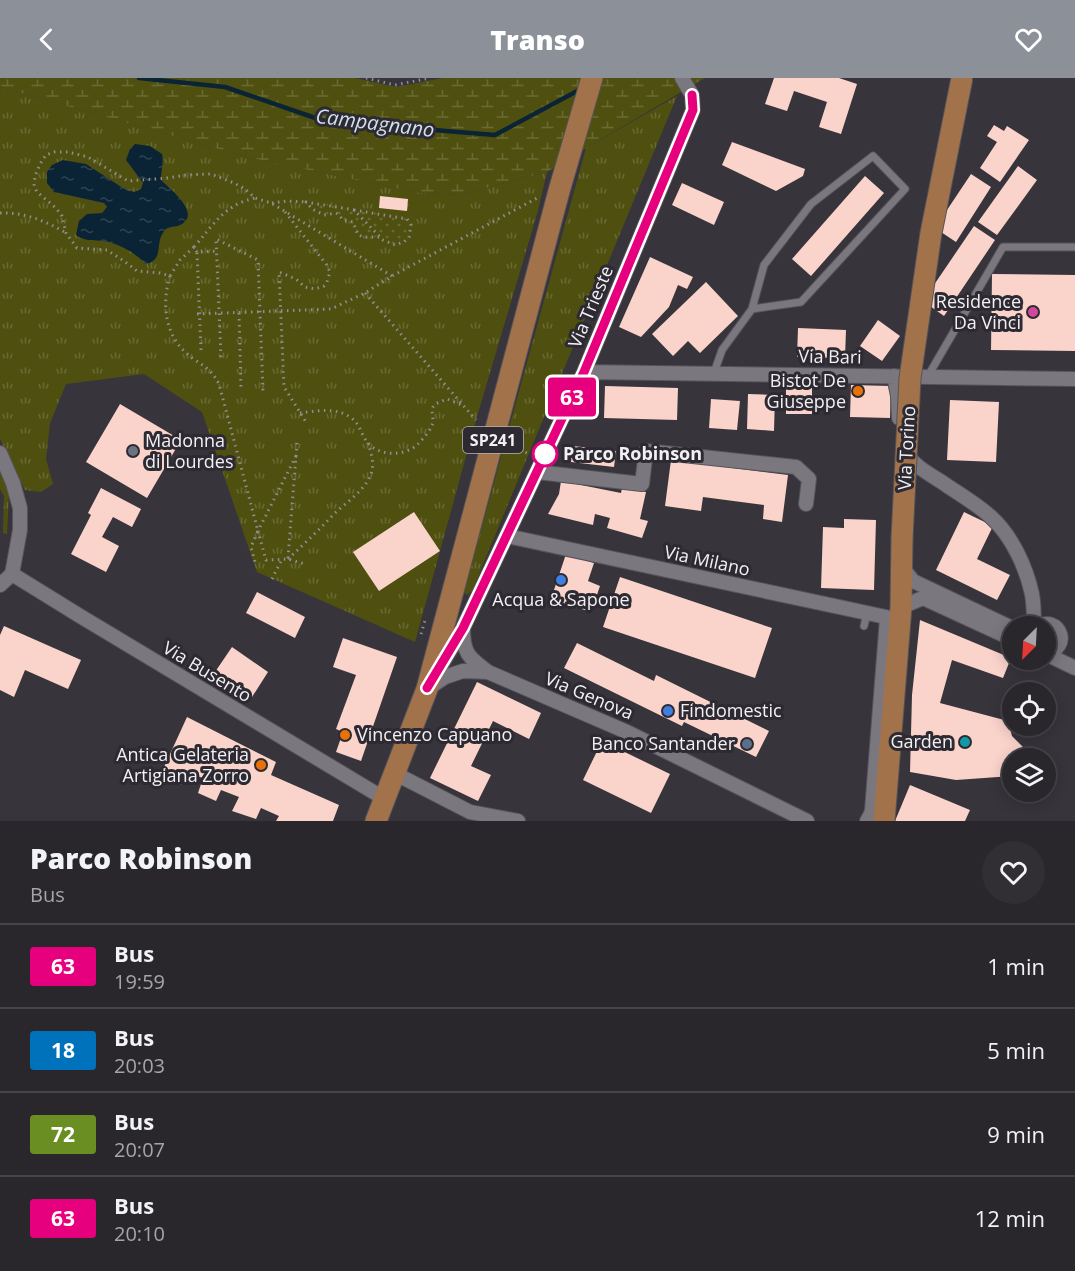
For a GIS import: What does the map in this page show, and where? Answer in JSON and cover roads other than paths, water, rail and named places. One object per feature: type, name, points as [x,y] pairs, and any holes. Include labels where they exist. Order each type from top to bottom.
[{"type":"main road","name":"SP241","points":[[376,821],[427,688],[551,193],[592,78]]},
{"type":"main road","name":"Via Torino","points":[[884,821],[896,615],[902,567],[910,378],[931,233],[962,78]]},
{"type":"street","name":"Via Trieste","points":[[427,688],[463,628],[584,372],[693,110],[692,95],[682,78]]},
{"type":"street","name":"Via Bari","points":[[584,372],[1075,379]]},
{"type":"street","points":[[894,376],[898,396],[900,446],[912,462],[992,518],[1008,538],[1026,572],[1035,616]]},
{"type":"street","points":[[537,472],[642,484],[646,452],[796,468],[809,479],[806,504]]},
{"type":"street","points":[[0,453],[13,483],[20,508],[20,530],[12,574],[0,585]]},
{"type":"street","name":"Via Milano","points":[[507,536],[866,620],[896,615]]},
{"type":"street","points":[[902,567],[913,581],[1002,623]]},
{"type":"street","name":"Via Busento","points":[[12,574],[384,800]]},
{"type":"street","points":[[867,821],[872,814],[896,615],[923,598],[1002,634]]},
{"type":"street","points":[[463,628],[464,647],[473,660],[488,672]]},
{"type":"street","points":[[1056,628],[1060,634],[1060,643],[1056,648]]},
{"type":"street","points":[[1056,658],[1075,668]]},
{"type":"street","name":"Via Genova","points":[[427,688],[445,677],[463,671],[488,672],[627,732],[802,820]]},
{"type":"street","points":[[394,773],[470,812],[518,821]]},
{"type":"lane","points":[[714,373],[722,350],[752,309],[764,266],[811,204],[873,156],[904,189],[801,302],[752,309]]},
{"type":"lane","points":[[928,376],[1003,247],[1075,247]]},
{"type":"water","points":[[135,144],[150,146],[162,154],[161,180],[182,201],[188,214],[186,220],[180,225],[165,230],[155,259],[146,264],[119,246],[109,242],[84,239],[76,235],[79,221],[87,214],[102,213],[107,207],[104,203],[54,192],[47,183],[47,172],[52,165],[63,160],[86,164],[123,188],[134,192],[141,189],[143,183],[126,160],[130,149]]},
{"type":"waterway","name":"Campagnano","points":[[139,78],[225,87],[324,121],[495,135],[581,89]]},
{"type":"place","name":"Residence Da Vinci","points":[[1033,312]]},
{"type":"place","name":"Bistot De Giuseppe","points":[[858,391]]},
{"type":"place","name":"Madonna di Lourdes","points":[[133,451]]},
{"type":"place","name":"Parco Robinson","points":[[545,454]]},
{"type":"place","name":"Acqua & Sapone","points":[[561,580]]},
{"type":"place","name":"Findomestic","points":[[668,711]]},
{"type":"place","name":"Vincenzo Capuano","points":[[345,735]]},
{"type":"place","name":"Garden","points":[[965,742]]},
{"type":"place","name":"Banco Santander","points":[[747,744]]},
{"type":"place","name":"Antica Gelateria Artigiana Zorro","points":[[261,765]]}]
